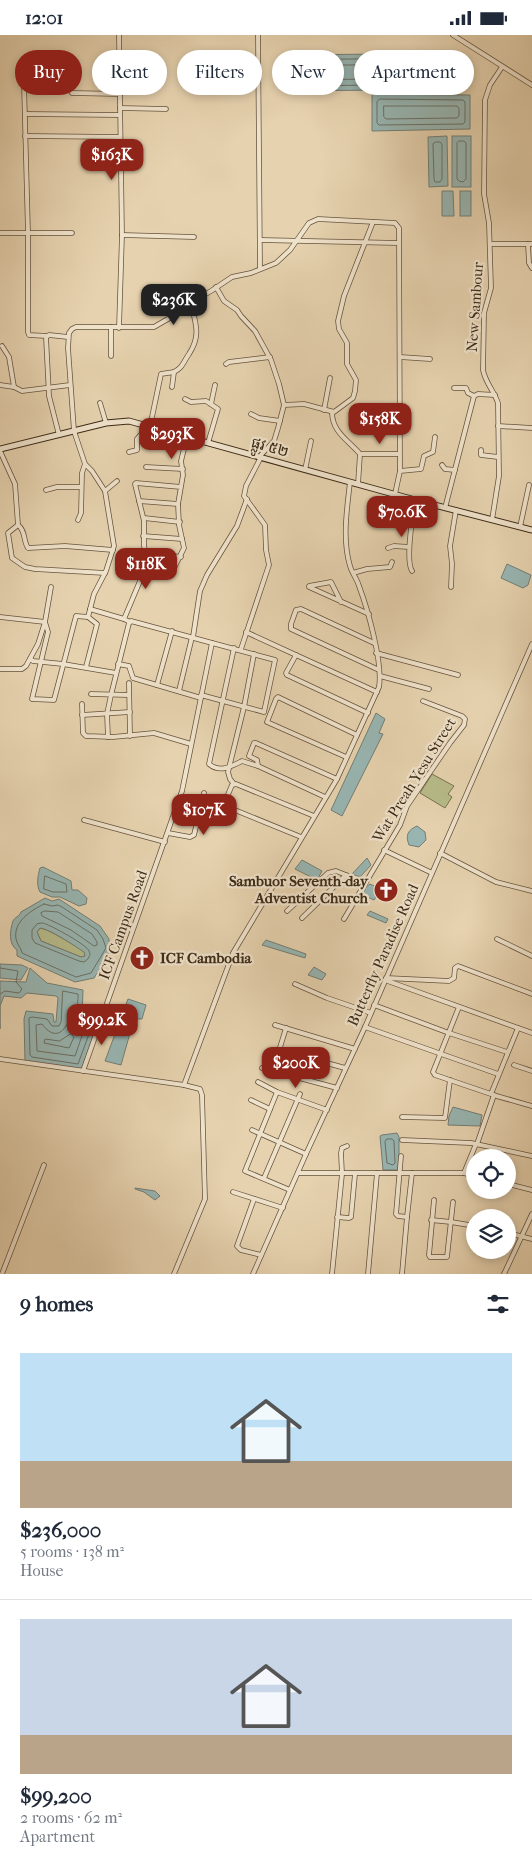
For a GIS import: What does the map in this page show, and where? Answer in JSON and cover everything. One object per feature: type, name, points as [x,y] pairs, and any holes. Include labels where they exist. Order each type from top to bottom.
[{"type":"street","points":[[119,35],[119,50]]},
{"type":"street","points":[[258,35],[260,269]]},
{"type":"street","points":[[453,35],[532,85]]},
{"type":"street","name":"New Sambour","points":[[492,520],[498,487],[498,403],[484,379],[482,370],[484,313],[491,288],[489,223],[484,194],[484,100],[490,85],[502,67]]},
{"type":"street","points":[[24,95],[28,233],[28,333],[29,335],[68,337]]},
{"type":"street","points":[[119,328],[122,235],[120,95]]},
{"type":"street","points":[[120,108],[166,109]]},
{"type":"street","points":[[25,114],[120,115]]},
{"type":"street","points":[[25,136],[120,137]]},
{"type":"street","points":[[88,617],[97,587],[105,573],[113,550],[114,542],[105,491],[85,464],[74,431],[68,337],[70,331],[74,327],[154,327],[232,277],[250,273],[276,263],[290,250],[303,229],[314,219],[396,223],[398,225],[400,471],[394,494]]},
{"type":"street","points":[[284,405],[304,404],[332,412],[353,397],[356,391],[356,379],[347,365],[347,343],[338,321],[344,296],[373,222]]},
{"type":"street","points":[[0,233],[72,233]]},
{"type":"street","points":[[122,235],[194,237]]},
{"type":"street","points":[[260,240],[398,243]]},
{"type":"street","points":[[490,244],[530,244],[529,263],[532,268]]},
{"type":"street","points":[[216,287],[224,301],[237,310],[240,316],[255,331],[270,357],[284,405],[274,441],[260,457],[246,486],[244,495],[264,525],[269,566],[240,649]]},
{"type":"street","points":[[129,452],[137,450],[137,439],[148,426],[160,376],[163,373],[174,372],[184,365],[196,343],[197,329],[191,304]]},
{"type":"street","points":[[111,357],[112,327]]},
{"type":"street","points":[[47,335],[48,387],[59,435]]},
{"type":"street","points":[[2,345],[9,357],[14,387]]},
{"type":"street","points":[[226,364],[229,362],[270,357]]},
{"type":"street","points":[[400,357],[430,359]]},
{"type":"street","points":[[172,387],[174,372]]},
{"type":"street","points":[[324,409],[330,378]]},
{"type":"street","points":[[0,385],[3,387],[14,387],[22,391],[70,385]]},
{"type":"street","points":[[211,404],[215,385]]},
{"type":"street","points":[[454,388],[466,388],[474,396]]},
{"type":"street","points":[[474,396],[478,394],[495,395]]},
{"type":"street","points":[[445,508],[474,396]]},
{"type":"street","points":[[185,399],[191,402],[203,401],[211,404],[219,411],[208,443]]},
{"type":"street","points":[[100,403],[106,423]]},
{"type":"street","points":[[332,412],[332,419],[339,434],[360,454],[399,455]]},
{"type":"street","points":[[251,415],[280,421]]},
{"type":"street","points":[[373,418],[375,421],[400,421]]},
{"type":"street","name":"ផ្លូវ ៥២","points":[[0,450],[106,423],[129,421],[414,500],[532,530]]},
{"type":"street","points":[[380,431],[382,421]]},
{"type":"street","points":[[498,426],[532,427]]},
{"type":"street","points":[[148,562],[171,575],[184,548],[178,504],[183,469],[181,461],[187,437]]},
{"type":"street","points":[[400,471],[420,469],[422,458],[433,452],[435,437]]},
{"type":"street","points":[[306,469],[312,441]]},
{"type":"street","points":[[0,450],[15,484],[18,525],[23,529],[28,549],[65,546],[113,550]]},
{"type":"street","points":[[481,450],[481,455],[498,457]]},
{"type":"street","points":[[358,484],[360,454]]},
{"type":"street","points":[[78,520],[81,513],[82,473],[85,464]]},
{"type":"street","points":[[442,465],[445,469],[455,470]]},
{"type":"street","points":[[146,467],[183,469]]},
{"type":"street","points":[[105,491],[117,481]]},
{"type":"street","points":[[184,1085],[233,953],[337,779],[377,693],[380,676],[369,614],[350,566],[346,541],[346,516],[350,482]]},
{"type":"street","points":[[124,619],[148,562],[143,536],[144,518],[136,483],[181,487]]},
{"type":"street","points":[[520,527],[529,485]]},
{"type":"street","points":[[46,490],[57,487],[81,487]]},
{"type":"street","points":[[179,691],[192,637],[200,591],[207,575],[237,526],[247,499]]},
{"type":"street","points":[[412,571],[409,564],[409,547],[414,500]]},
{"type":"street","points":[[139,501],[178,504]]},
{"type":"street","points":[[450,587],[452,564],[450,546],[456,510]]},
{"type":"street","points":[[413,514],[424,517]]},
{"type":"street","points":[[144,518],[180,522]]},
{"type":"street","points":[[18,525],[8,533],[12,558],[19,563],[36,569],[105,573]]},
{"type":"street","points":[[143,536],[182,539]]},
{"type":"street","points":[[388,549],[394,546],[409,547]]},
{"type":"street","points":[[146,553],[181,557]]},
{"type":"street","points":[[353,573],[367,569],[390,567],[392,562]]},
{"type":"street","points":[[341,602],[331,582],[309,586],[341,602],[369,614]]},
{"type":"street","points":[[0,669],[22,669],[26,666],[45,622],[51,587]]},
{"type":"street","points":[[90,609],[130,622],[240,649],[274,659],[276,662],[264,712],[132,678],[129,666],[118,664]]},
{"type":"street","points":[[374,643],[301,609],[296,610],[291,624],[291,629],[379,670]]},
{"type":"street","points":[[45,622],[48,632],[32,699],[54,700],[75,617],[79,616],[88,617],[97,624],[86,667]]},
{"type":"street","points":[[0,617],[45,622]]},
{"type":"street","points":[[108,737],[107,714],[110,695],[130,622]]},
{"type":"street","points":[[158,685],[172,631]]},
{"type":"street","points":[[246,632],[377,693]]},
{"type":"street","name":"ICF Campus Road","points":[[83,1071],[182,791],[212,643]]},
{"type":"street","name":"Butterfly Paradise Road","points":[[253,1274],[365,1027],[532,644]]},
{"type":"street","points":[[234,648],[208,762],[219,769],[229,768],[242,761],[258,766],[326,797]]},
{"type":"street","points":[[376,653],[458,675]]},
{"type":"street","points":[[254,654],[228,775],[234,784],[314,816]]},
{"type":"street","points":[[296,655],[287,675],[368,713]]},
{"type":"street","points":[[30,659],[116,673]]},
{"type":"street","points":[[380,676],[428,689]]},
{"type":"street","points":[[128,683],[130,736]]},
{"type":"street","points":[[91,694],[129,695]]},
{"type":"street","points":[[346,757],[267,722],[276,699],[278,697],[357,735]]},
{"type":"street","name":"Wat Preah Yesu Street","points":[[344,919],[400,825],[407,807],[464,725],[465,719],[462,716],[423,701]]},
{"type":"street","points":[[82,704],[84,735],[108,737],[154,733],[191,744]]},
{"type":"street","points":[[82,715],[130,712]]},
{"type":"street","points":[[258,766],[257,759],[249,756],[255,742],[337,779]]},
{"type":"street","points":[[234,784],[225,806],[301,837]]},
{"type":"street","points":[[168,833],[190,837],[194,835],[204,793]]},
{"type":"street","points":[[84,820],[165,842]]},
{"type":"street","points":[[384,850],[432,873]]},
{"type":"street","points":[[440,853],[496,882],[532,891]]},
{"type":"street","points":[[287,911],[328,873],[336,871],[346,875],[362,886]]},
{"type":"street","points":[[302,918],[346,875]]},
{"type":"street","points":[[497,939],[532,956]]},
{"type":"street","points":[[385,979],[449,981],[454,978],[455,969],[458,966],[532,994]]},
{"type":"street","points":[[385,979],[532,1033]]},
{"type":"street","points":[[295,984],[327,998],[370,1013]]},
{"type":"street","points":[[374,1005],[507,1052]]},
{"type":"street","points":[[459,1007],[433,1074],[492,1095],[532,1106]]},
{"type":"street","points":[[275,1025],[354,1049]]},
{"type":"street","points":[[365,1027],[498,1074]]},
{"type":"street","points":[[273,1070],[286,1028]]},
{"type":"street","points":[[298,1173],[464,1173],[476,1144],[498,1074],[518,1028]]},
{"type":"street","points":[[279,1050],[345,1068]]},
{"type":"street","points":[[0,1059],[184,1085],[200,1089],[202,1093],[204,1199],[174,1274]]},
{"type":"street","points":[[514,1065],[532,1071]]},
{"type":"street","points":[[262,1068],[337,1088]]},
{"type":"street","points":[[402,1117],[445,1118],[450,1080]]},
{"type":"street","points":[[258,1082],[277,1092],[327,1111]]},
{"type":"street","points":[[277,1092],[245,1171],[290,1190]]},
{"type":"street","points":[[264,1178],[300,1094]]},
{"type":"street","points":[[251,1100],[270,1109]]},
{"type":"street","points":[[252,1130],[306,1154]]},
{"type":"street","points":[[402,1140],[476,1144],[532,1156]]},
{"type":"street","points":[[332,1274],[342,1174],[341,1149],[347,1146]]},
{"type":"street","points":[[401,1156],[396,1214],[407,1217]]},
{"type":"street","points":[[2,1274],[44,1165]]},
{"type":"street","points":[[337,1217],[351,1217],[355,1173]]},
{"type":"street","points":[[368,1274],[377,1173]]},
{"type":"street","points":[[402,1274],[412,1173]]},
{"type":"street","points":[[516,1186],[532,1190]]},
{"type":"street","points":[[233,1192],[282,1208]]},
{"type":"street","points":[[254,1199],[237,1246],[242,1250],[261,1255]]},
{"type":"street","points":[[434,1200],[431,1220],[430,1257],[447,1257],[452,1202]]},
{"type":"street","points":[[504,1274],[532,1214]]},
{"type":"street","points":[[431,1220],[451,1221],[466,1225]]},
{"type":"street","points":[[516,1235],[532,1239]]},
{"type":"green space","points":[[432,774],[454,786],[448,794],[452,797],[445,808],[420,793]]},
{"type":"green space","points":[[40,928],[56,934],[85,952],[85,956],[81,957],[41,941],[37,932]]},
{"type":"water","points":[[344,54],[354,54],[354,90],[344,90]]},
{"type":"water","points":[[372,95],[470,95],[470,129],[372,131]]},
{"type":"water","points":[[447,136],[448,186],[429,187],[428,137]]},
{"type":"water","points":[[452,136],[471,136],[471,187],[452,187]]},
{"type":"water","points":[[442,191],[453,191],[454,216],[442,216]]},
{"type":"water","points":[[460,191],[471,191],[471,216],[460,216]]},
{"type":"water","points":[[507,564],[531,575],[528,585],[523,588],[501,578]]},
{"type":"water","points":[[376,713],[385,719],[379,733],[383,734],[342,816],[331,810]]},
{"type":"water","points":[[417,826],[425,832],[426,840],[419,847],[409,845],[407,838],[409,831]]},
{"type":"water","points":[[367,858],[371,865],[360,877],[352,874]]},
{"type":"water","points":[[302,860],[322,871],[317,880],[295,869]]},
{"type":"water","points":[[43,867],[71,881],[72,890],[78,890],[87,898],[86,904],[79,906],[60,897],[52,897],[40,892],[38,877],[40,868]]},
{"type":"water","points":[[370,884],[381,889],[374,900],[363,895],[366,887]]},
{"type":"water","points":[[45,898],[52,901],[59,899],[100,926],[109,942],[113,944],[107,958],[94,978],[75,982],[17,956],[17,950],[11,941],[11,933],[13,921],[21,912]],"holes":[[[40,928],[80,949],[84,952],[85,956],[81,957],[41,941],[37,932]]]},
{"type":"water","points":[[370,911],[388,919],[386,923],[367,915]]},
{"type":"water","points":[[266,940],[306,954],[305,958],[262,945]]},
{"type":"water","points":[[0,964],[22,965],[28,968],[21,980],[0,978]]},
{"type":"water","points":[[314,967],[326,974],[322,980],[308,975]]},
{"type":"water","points":[[30,968],[47,983],[83,990],[82,1016],[100,1018],[83,1070],[25,1061],[24,1019],[26,1011],[53,1014],[54,1022],[56,1022],[58,998],[56,996],[27,993],[21,998],[4,996],[0,1006],[0,981],[26,982]]},
{"type":"water","points":[[128,999],[146,1005],[142,1019],[134,1019],[121,1065],[105,1061]]},
{"type":"water","points":[[453,1107],[482,1115],[480,1126],[448,1125]]},
{"type":"water","points":[[397,1133],[399,1137],[399,1170],[383,1170],[380,1136]]},
{"type":"water","points":[[135,1188],[155,1191],[160,1196],[155,1200]]},
{"type":"place","name":"Sambuor Seventh-day Adventist Church","points":[[386,890]]},
{"type":"place","name":"ICF Cambodia","points":[[142,958]]}]
